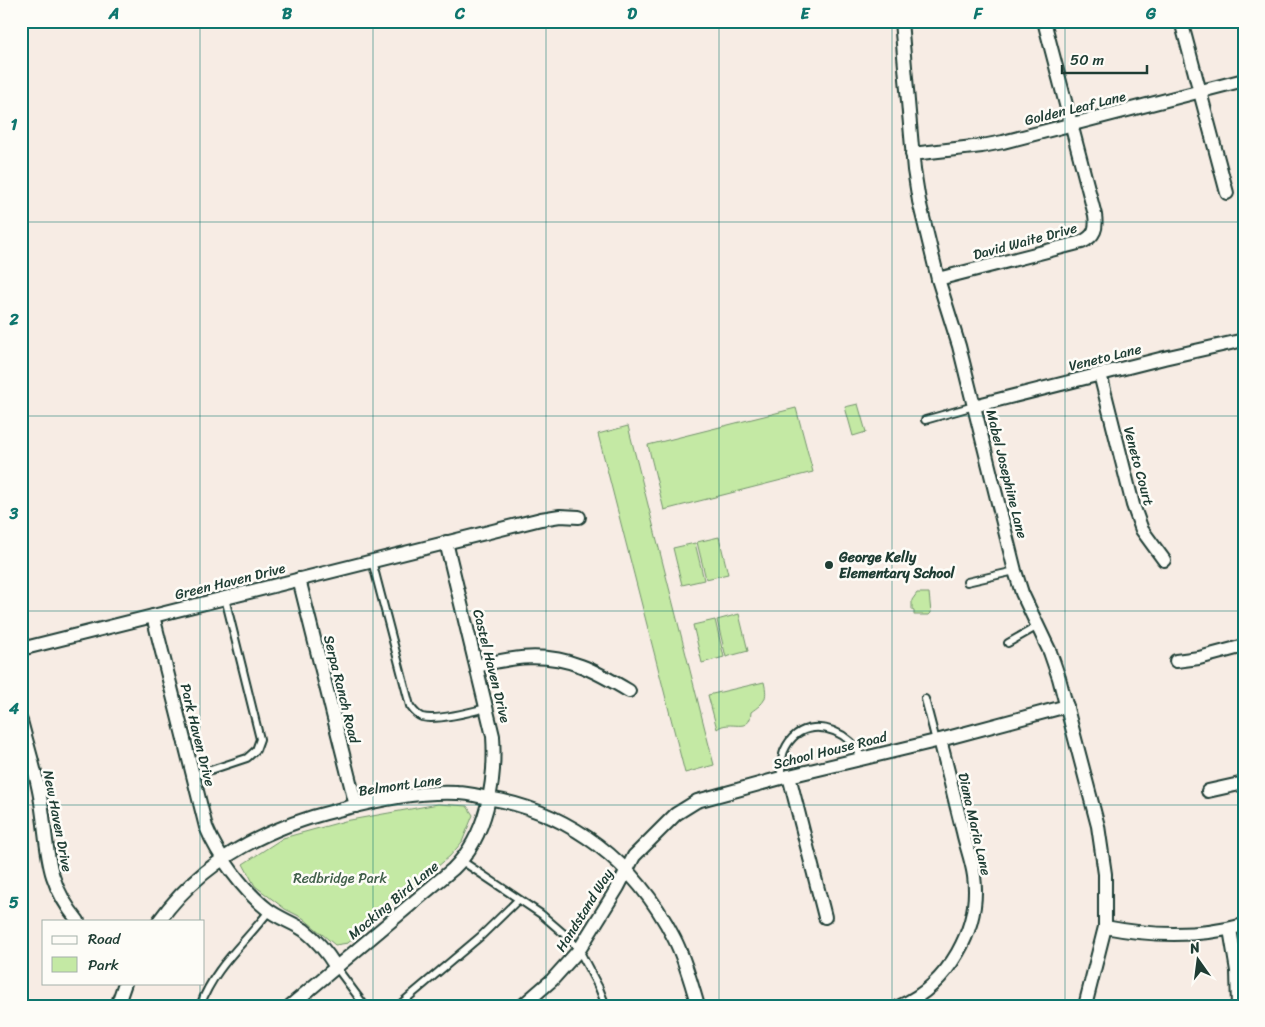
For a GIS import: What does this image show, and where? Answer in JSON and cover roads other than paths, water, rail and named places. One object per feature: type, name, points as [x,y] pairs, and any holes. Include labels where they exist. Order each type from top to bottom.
[{"type":"street","name":"Mabel Josephine Lane","points":[[902,21],[912,154],[918,202],[938,279],[959,346],[1022,593],[1050,652],[1067,706],[1098,826],[1105,874],[1105,927],[1085,1006]]},
{"type":"street","points":[[1044,21],[1071,124]]},
{"type":"street","points":[[1181,21],[1227,193]]},
{"type":"street","name":"Golden Leaf Lane","points":[[912,154],[982,146],[1244,80]]},
{"type":"street","name":"David Waite Drive","points":[[938,279],[1082,242],[1092,236],[1096,224],[1071,124]]},
{"type":"street","name":"Veneto Lane","points":[[974,406],[1164,358],[1244,340]]},
{"type":"street","name":"Veneto Court","points":[[1100,374],[1133,505],[1142,530],[1164,560]]},
{"type":"street","name":"Green Haven Drive","points":[[21,649],[541,519],[560,516],[578,517]]},
{"type":"street","name":"Castel Haven Drive","points":[[446,542],[488,708],[494,747],[489,798]]},
{"type":"street","name":"Serpa Ranch Road","points":[[299,579],[356,806]]},
{"type":"street","name":"Park Haven Drive","points":[[153,616],[206,827],[223,858]]},
{"type":"street","points":[[1176,662],[1244,646]]},
{"type":"street","points":[[477,666],[520,657],[539,656],[558,659],[582,666],[630,691]]},
{"type":"street","name":"School House Road","points":[[626,870],[634,856],[657,832],[690,804],[709,797],[785,777],[1067,706]]},
{"type":"street","name":"New Haven Drive","points":[[21,721],[41,801],[50,870],[62,899],[77,920]]},
{"type":"street","name":"Diana Maria Lane","points":[[900,1006],[916,999],[943,974],[960,950],[973,916],[974,877],[938,740]]},
{"type":"street","points":[[785,777],[825,917]]},
{"type":"street","points":[[1208,791],[1244,783]]},
{"type":"street","name":"Belmont Lane","points":[[160,920],[193,882],[223,858],[254,839],[287,825],[316,816],[391,798],[424,794],[459,793],[530,808],[555,819],[578,831],[595,843],[626,870],[637,881],[652,902],[674,938],[689,974],[698,1006]]},
{"type":"street","name":"Mocking Bird Lane","points":[[290,1006],[462,861],[480,829],[489,798]]},
{"type":"street","points":[[223,858],[243,886],[269,911],[303,930],[324,949],[336,968]]},
{"type":"street","name":"Handstand Way","points":[[522,1006],[552,980],[579,950],[618,887],[626,870]]},
{"type":"street","points":[[1105,927],[1135,932],[1198,934],[1244,925]]},
{"type":"street","points":[[1230,929],[1237,971],[1238,1006]]},
{"type":"street","points":[[117,1006],[125,984]]},
{"type":"lane","points":[[925,420],[974,406]]},
{"type":"lane","points":[[372,561],[410,706],[419,715],[429,718],[466,714],[488,708]]},
{"type":"lane","points":[[967,582],[1016,571]]},
{"type":"lane","points":[[193,776],[247,758],[256,750],[260,740],[225,598]]},
{"type":"lane","points":[[1008,643],[1038,626]]},
{"type":"lane","points":[[925,699],[938,740]]},
{"type":"lane","points":[[785,777],[782,759],[785,750],[797,735],[809,728],[818,727],[830,730],[851,742],[862,757]]},
{"type":"lane","points":[[462,861],[547,920],[570,939],[579,950],[599,988],[606,1006]]},
{"type":"lane","points":[[398,1006],[481,936],[518,900]]},
{"type":"lane","points":[[200,1006],[213,978],[229,956],[269,911]]},
{"type":"lane","points":[[336,968],[365,1006]]},
{"type":"place","name":"George Kelly Elementary School","points":[[829,565]]},
{"type":"park label","name":"Redbridge Park","points":[[340,878]]}]
